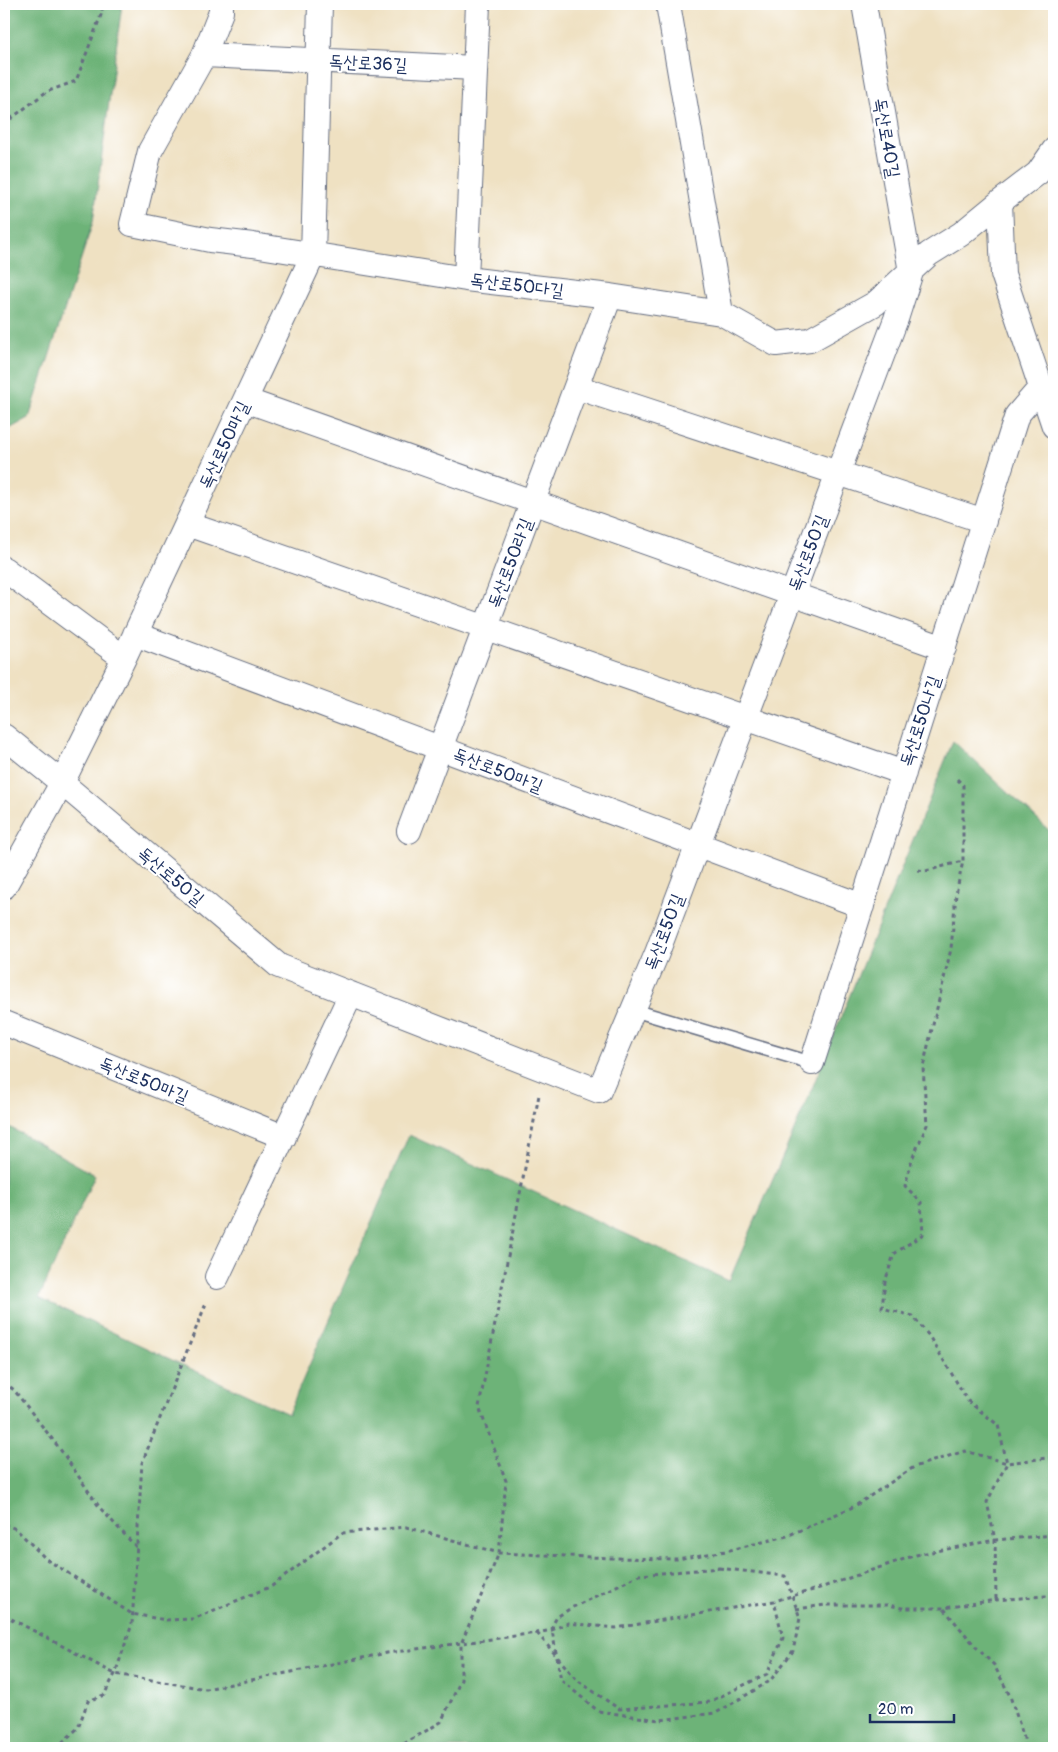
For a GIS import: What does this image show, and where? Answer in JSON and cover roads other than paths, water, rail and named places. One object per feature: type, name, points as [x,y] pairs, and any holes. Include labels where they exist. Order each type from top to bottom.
[{"type":"street","name":"독산로50다길","points":[[221,4],[221,12],[204,55],[150,151],[132,224],[210,240],[253,245],[466,279],[610,296],[721,314],[776,344],[810,340],[876,303],[910,272]]},
{"type":"street","name":"독산로36길","points":[[320,4],[319,61],[475,68]]},
{"type":"street","points":[[466,279],[478,4]]},
{"type":"street","points":[[668,4],[721,314]]},
{"type":"street","name":"독산로40길","points":[[864,4],[910,272]]},
{"type":"street","points":[[204,55],[319,61],[313,255]]},
{"type":"street","name":"독산로50길","points":[[4,736],[280,966],[599,1091],[657,953],[746,719],[896,319],[910,272],[929,254],[961,234],[1038,173],[1054,150]]},
{"type":"street","points":[[1000,202],[1002,274],[1042,386],[1054,426]]},
{"type":"street","name":"독산로50마길","points":[[4,885],[62,784],[124,658],[313,255]]},
{"type":"street","name":"독산로50라길","points":[[409,831],[610,296]]},
{"type":"street","points":[[576,386],[984,521]]},
{"type":"street","name":"독산로50나길","points":[[812,1063],[1017,415],[1042,386]]},
{"type":"street","points":[[245,400],[944,648]]},
{"type":"street","points":[[187,524],[904,774]]},
{"type":"street","points":[[4,568],[124,658]]},
{"type":"street","name":"독산로50마길","points":[[135,634],[862,906]]},
{"type":"street","points":[[217,1277],[351,994]]},
{"type":"street","name":"독산로50마길","points":[[4,1023],[284,1137]]},
{"type":"lane","points":[[633,1010],[812,1063]]}]
